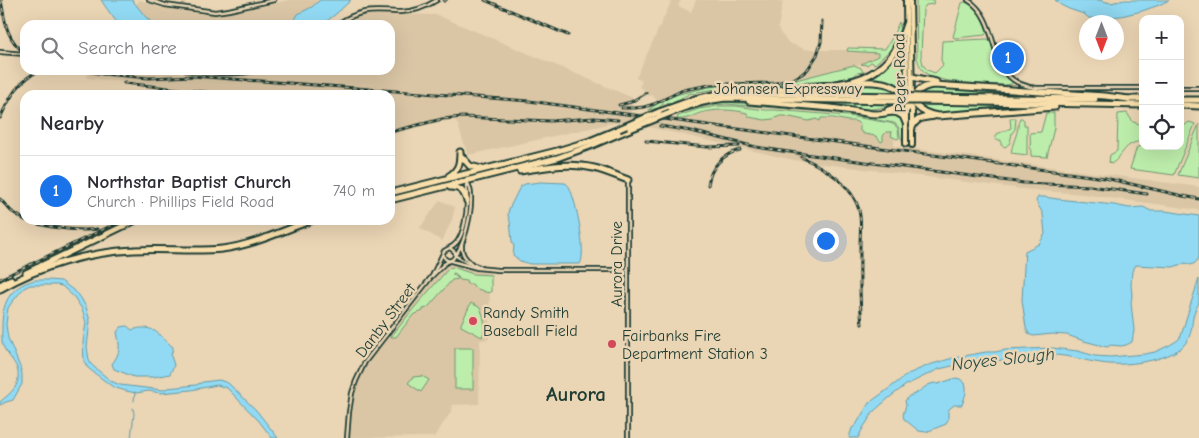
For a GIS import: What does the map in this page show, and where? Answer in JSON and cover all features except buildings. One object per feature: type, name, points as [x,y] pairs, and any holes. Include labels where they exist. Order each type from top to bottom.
[{"type":"highway","points":[[837,84],[862,78],[884,64],[898,45],[906,24]]},
{"type":"highway","points":[[912,76],[946,85]]},
{"type":"highway","points":[[726,94],[868,81],[885,83],[897,88],[924,112],[938,116]]},
{"type":"highway","points":[[907,85],[909,110]]},
{"type":"highway","points":[[714,99],[882,112],[899,106],[922,87],[946,85],[1129,99]]},
{"type":"highway","name":"Johansen Expressway","points":[[395,192],[440,180],[467,179],[490,168],[572,147],[659,112],[706,96],[726,94],[897,99]]},
{"type":"highway","name":"Johansen Expressway","points":[[395,199],[567,155],[696,103],[714,99],[1139,99]]},
{"type":"highway","name":"Johansen Expressway","points":[[920,99],[1139,105]]},
{"type":"highway","points":[[1184,100],[1199,100]]},
{"type":"highway","points":[[912,128],[918,119],[938,116],[1030,108],[1096,107],[1102,105]]},
{"type":"highway","points":[[1184,105],[1199,106]]},
{"type":"highway","points":[[868,112],[876,114],[896,112],[903,116],[906,123]]},
{"type":"highway","points":[[440,180],[451,175],[456,170],[461,154],[467,164],[472,167],[480,169],[490,168]]},
{"type":"highway","points":[[484,176],[569,165],[594,168],[628,180]]},
{"type":"highway","points":[[439,187],[459,188],[464,192],[467,201]]},
{"type":"highway","points":[[0,286],[126,225]]},
{"type":"highway","points":[[0,286],[81,257],[135,250],[229,248],[299,225]]},
{"type":"main road","points":[[901,0],[906,8]]},
{"type":"main road","name":"Peger Road","points":[[906,0],[907,85]]},
{"type":"main road","name":"Peger Road","points":[[909,98],[912,76],[910,0]]},
{"type":"main road","name":"Peger Road","points":[[906,144],[906,123],[909,110]]},
{"type":"main road","name":"Peger Road","points":[[909,110],[912,145]]},
{"type":"street","points":[[150,0],[165,5],[215,12],[274,0]]},
{"type":"street","points":[[345,20],[360,13],[411,11],[423,8],[437,0]]},
{"type":"street","points":[[968,0],[976,6],[988,24],[1002,68],[1011,78],[1019,83],[1027,87],[1037,88],[1139,88]]},
{"type":"street","points":[[0,52],[20,54]]},
{"type":"street","points":[[1184,88],[1199,88]]},
{"type":"street","points":[[467,179],[467,201],[459,240],[445,250],[443,254],[445,260],[477,268],[481,267]]},
{"type":"street","points":[[450,261],[454,259],[462,243],[470,214],[470,186],[467,179]]},
{"type":"street","name":"Aurora Drive","points":[[628,180],[628,438]]},
{"type":"street","points":[[462,243],[463,255],[471,264]]},
{"type":"street","points":[[450,248],[454,250],[461,260],[481,267],[498,270],[627,270]]},
{"type":"street","name":"Danby Street","points":[[432,276],[443,254]]},
{"type":"street","name":"Danby Street","points":[[347,438],[348,412],[352,393],[365,362],[432,276],[443,264],[450,261]]},
{"type":"shaded area","points":[[140,0],[158,7],[218,15],[289,0],[320,0],[312,7],[298,14],[295,20],[149,20],[136,4]]},
{"type":"shaded area","points":[[672,0],[681,0],[678,6],[691,12],[696,0],[774,0],[783,2],[778,27],[789,43],[807,50],[847,50],[879,54],[861,64],[786,84],[709,87],[685,92],[659,103],[652,95],[649,96],[644,89],[639,87],[642,81],[636,78]]},
{"type":"shaded area","points":[[364,15],[437,15],[633,98],[631,112],[683,119],[699,112],[731,109],[894,126],[894,146],[1199,187],[1199,210],[1082,194],[1022,189],[794,160],[644,126],[613,123],[468,155],[456,120],[432,123],[395,134],[395,90],[196,90],[87,78],[87,75],[395,75],[395,20],[350,20]]},
{"type":"shaded area","points":[[440,200],[455,207],[452,220],[442,241],[420,228]]},
{"type":"shaded area","points":[[449,263],[490,273],[489,339],[480,340],[479,404],[452,405],[451,412],[434,437],[347,438],[352,393],[365,362],[443,266]]},
{"type":"green space","points":[[916,0],[934,0],[933,4],[926,5],[923,9],[921,55],[923,65],[927,70],[935,73],[943,65],[941,60],[942,41],[988,39],[991,42],[1001,69],[1013,82],[1005,85],[964,83],[943,80],[927,74],[917,58]]},
{"type":"green space","points":[[962,3],[973,6],[982,17],[988,30],[985,35],[953,37]]},
{"type":"green space","points":[[899,22],[899,31],[890,50],[875,64],[871,62],[867,65],[861,64],[878,56],[878,53],[847,51],[848,48],[885,49]]},
{"type":"green space","points":[[903,38],[903,90],[897,86],[859,81],[876,72]]},
{"type":"green space","points":[[854,65],[861,68],[863,72],[827,82],[805,82],[784,86],[731,87],[697,92],[695,94],[691,93],[671,103],[649,110],[668,98],[709,87],[785,84]]},
{"type":"green space","points":[[871,83],[888,86],[899,92],[788,91],[857,84]]},
{"type":"green space","points":[[930,86],[1057,95],[922,93],[920,91]]},
{"type":"green space","points":[[725,102],[895,114],[900,116],[904,124],[904,139],[903,141],[897,125],[894,123],[838,113],[726,104],[707,106],[676,114],[705,104]]},
{"type":"green space","points":[[798,103],[895,104],[859,110]]},
{"type":"green space","points":[[919,105],[1026,107],[937,114],[927,112]]},
{"type":"green space","points":[[719,106],[848,116],[890,123],[898,129],[899,138],[891,136],[892,132],[886,132],[881,142],[876,136],[864,134],[860,131],[860,125],[857,122],[833,118],[809,121],[780,116],[765,120],[749,117],[747,113],[724,110],[700,113],[677,119],[678,116],[699,109]]},
{"type":"green space","points":[[1046,113],[1054,113],[1054,128],[1047,157],[1031,156],[1030,133],[1041,132]]},
{"type":"green space","points":[[1127,113],[1133,122],[1139,124],[1139,142],[1127,147],[1116,161],[1111,164],[1109,162],[1110,155],[1117,151],[1118,114]]},
{"type":"green space","points":[[1010,118],[1016,118],[1015,129],[1010,143],[1005,147],[1001,145],[1001,140],[995,140],[997,134],[1011,128]]},
{"type":"green space","points":[[1020,118],[1024,120],[1024,125],[1027,125],[1027,155],[1011,153]]},
{"type":"green space","points":[[1189,122],[1195,124],[1174,175],[1130,169],[1137,147],[1139,147],[1139,150],[1184,150],[1184,126]]},
{"type":"green space","points":[[1199,124],[1199,178],[1178,175]]},
{"type":"green space","points":[[453,267],[473,274],[491,275],[491,292],[476,289],[472,284],[467,284],[466,281],[460,280],[453,273],[458,279],[452,280],[427,308],[413,315],[396,337],[391,337],[449,268]]},
{"type":"green space","name":"Randy Smith Baseball Field","points":[[471,303],[479,307],[483,314],[482,337],[461,326]]},
{"type":"green space","points":[[455,348],[473,348],[473,389],[455,389]]},
{"type":"green space","points":[[422,376],[429,380],[421,392],[408,383],[413,377]]},
{"type":"water","points":[[101,0],[132,0],[149,20],[116,20]]},
{"type":"water","points":[[320,0],[351,0],[328,20],[295,20],[298,14],[312,7]]},
{"type":"water","points":[[1055,0],[1098,0],[1111,3],[1124,0],[1169,0],[1142,11],[1124,15],[1085,15],[1061,5]]},
{"type":"water","points":[[540,182],[565,183],[569,187],[580,227],[582,258],[580,264],[530,264],[520,261],[513,255],[514,247],[508,215],[509,209],[520,187],[525,184]]},
{"type":"water","points":[[1038,197],[1129,208],[1143,207],[1151,211],[1199,216],[1199,258],[1195,263],[1191,265],[1186,263],[1173,267],[1136,265],[1132,271],[1131,303],[1134,330],[1132,342],[1121,346],[1111,345],[1107,347],[1067,335],[1033,336],[1029,334],[1026,328],[1022,300],[1025,251],[1039,244],[1045,234],[1043,214],[1036,201]]},
{"type":"water","name":"Noyes Slough","points":[[1199,279],[1199,302],[1194,313],[1189,337],[1177,351],[1145,362],[1121,364],[1101,363],[1056,355],[961,364],[939,369],[906,385],[890,397],[874,411],[858,438],[849,438],[852,428],[856,425],[869,403],[908,374],[953,358],[1005,350],[1052,348],[1110,357],[1155,352],[1170,345],[1181,336]]},
{"type":"water","points":[[35,280],[61,281],[81,298],[90,321],[87,347],[89,360],[94,367],[111,381],[120,385],[163,390],[219,380],[228,383],[256,410],[278,438],[272,438],[259,421],[227,388],[217,385],[161,393],[149,391],[136,393],[113,387],[87,367],[84,361],[83,342],[86,323],[82,309],[74,297],[62,286],[57,285],[30,285],[24,288],[8,308],[6,325],[8,338],[20,367],[22,384],[13,400],[0,405],[0,402],[14,389],[18,379],[18,370],[2,343],[2,320],[5,304],[18,287]]},
{"type":"water","points":[[127,326],[132,330],[139,328],[151,329],[173,347],[171,356],[174,365],[170,374],[153,377],[134,377],[114,369],[112,364],[119,349],[117,332],[121,327]]},
{"type":"water","points":[[956,378],[965,383],[966,393],[962,405],[954,405],[948,410],[946,424],[926,432],[919,431],[904,419],[905,401],[909,396],[928,385]]},
{"type":"waterway","points":[[134,401],[135,392]]},
{"type":"waterway","points":[[131,438],[133,408]]},
{"type":"railway","points":[[1,0],[7,30],[20,49]]},
{"type":"railway","points":[[485,0],[568,35]]},
{"type":"railway","points":[[622,108],[644,107],[683,90],[710,85],[776,83],[793,79],[808,69],[817,55],[821,42],[822,21]]},
{"type":"railway","points":[[0,118],[16,90],[32,75]]},
{"type":"railway","points":[[114,75],[149,78],[193,76],[381,90]]},
{"type":"railway","points":[[124,83],[186,90]]},
{"type":"railway","points":[[395,91],[529,101],[1105,178],[1199,199]]},
{"type":"railway","points":[[619,105],[631,102],[646,93]]},
{"type":"railway","points":[[395,131],[442,119],[462,117],[550,121],[594,118],[618,120]]},
{"type":"railway","points":[[660,126],[782,151],[1024,183],[1090,186],[1147,194]]},
{"type":"railway","points":[[646,141],[707,147],[739,146]]},
{"type":"railway","points":[[708,185],[711,172],[718,162],[740,150]]},
{"type":"railway","points":[[801,157],[824,169],[839,180],[851,193],[858,205],[862,324]]},
{"type":"railway","points":[[0,199],[11,211],[20,217]]},
{"type":"railway","points":[[42,225],[81,230],[97,229]]},
{"type":"railway","points":[[0,279],[113,225]]},
{"type":"place","name":"Northstar Baptist Church","points":[[1008,58]]},
{"type":"place","name":"Randy Smith Baseball Field","points":[[473,321]]},
{"type":"place","name":"Fairbanks Fire Department Station 3","points":[[612,344]]},
{"type":"district","name":"Aurora","points":[[576,394]]}]
